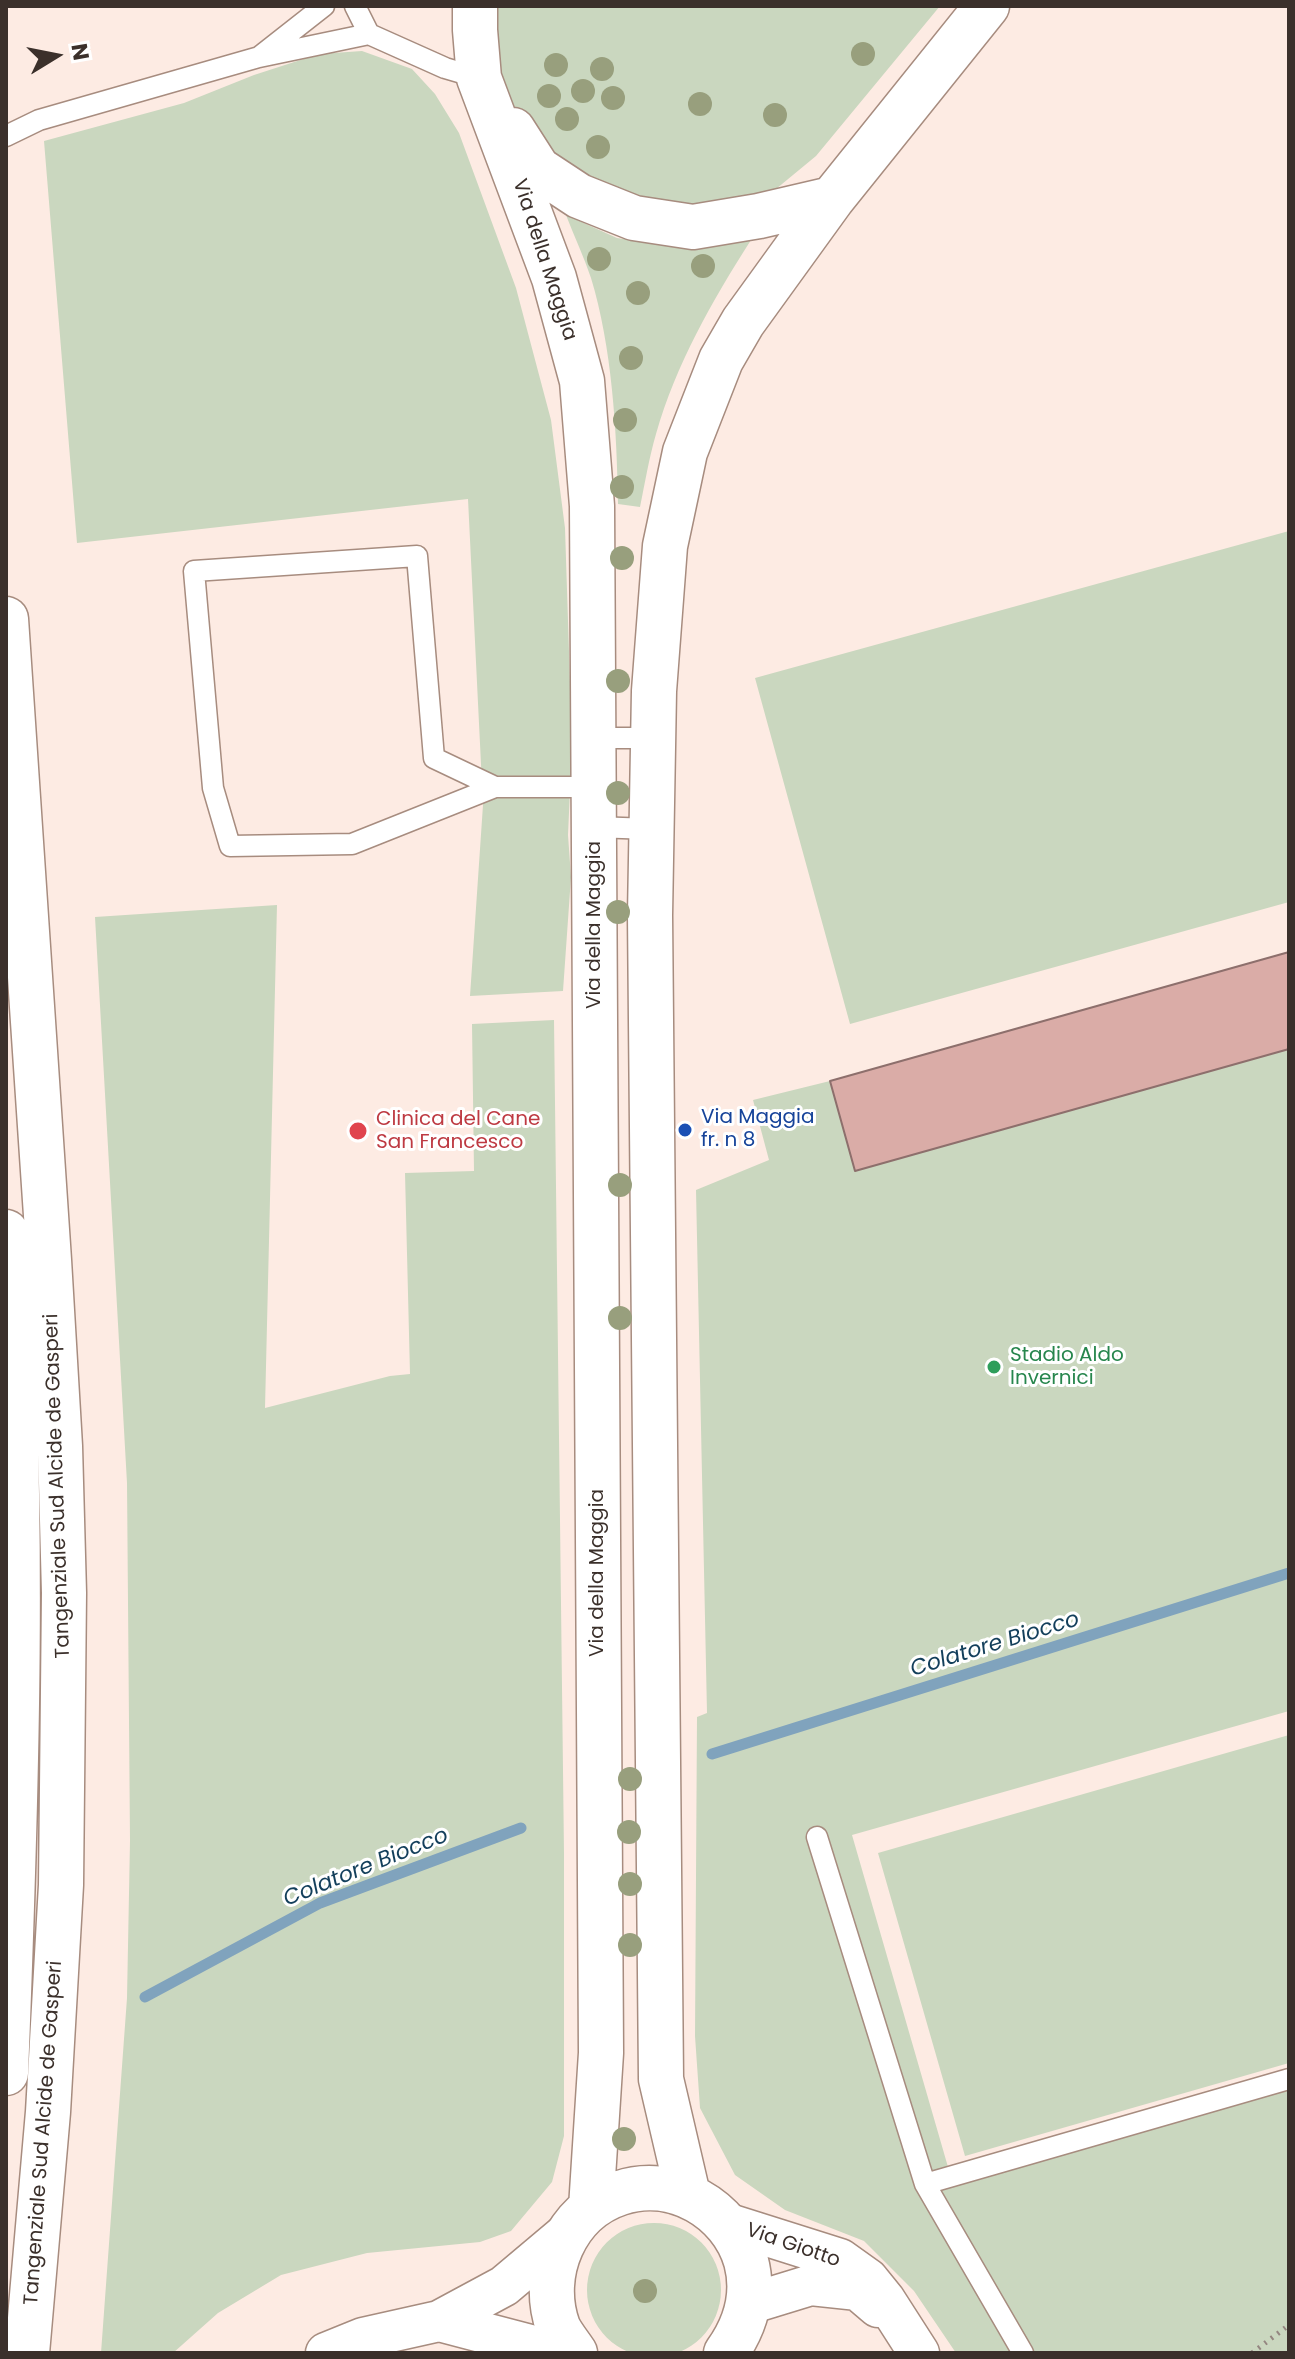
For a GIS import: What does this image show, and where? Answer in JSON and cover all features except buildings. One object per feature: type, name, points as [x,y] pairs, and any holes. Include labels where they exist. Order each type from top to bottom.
[{"type":"main road","points":[[475,6],[479,78]]},
{"type":"main road","points":[[688,2195],[661,2079],[650,915],[654,691],[665,546],[685,452],[721,360],[743,322],[832,199],[987,6]]},
{"type":"main road","name":"Via della Maggia","points":[[479,78],[538,169],[579,196],[634,218],[693,227],[832,199]]},
{"type":"main road","name":"Via della Maggia","points":[[479,78],[554,278],[582,381],[592,506],[601,2053],[579,2220],[554,2263],[551,2297],[559,2330],[575,2353]]},
{"type":"main road","name":"Tangenziale Sud Alcide de Gasperi","points":[[6,619],[49,1260],[60,1446],[64,1593],[61,1885],[48,2112],[27,2353]]},
{"type":"main road","name":"Tangenziale Sud Alcide de Gasperi","points":[[6,1232],[17,1450],[19,1596],[14,1881],[6,2073]]},
{"type":"main road","points":[[579,2220],[621,2192],[655,2188],[688,2195],[708,2206],[726,2223],[742,2247],[750,2275],[749,2304],[740,2334],[726,2353]]},
{"type":"street","points":[[326,2353],[363,2338],[439,2321],[504,2286],[579,2220]]},
{"type":"street","name":"Via Giotto","points":[[726,2223],[840,2259],[868,2279],[917,2351]]},
{"type":"street","name":"Via Giotto","points":[[749,2304],[811,2285],[858,2290],[872,2300],[917,2351]]},
{"type":"street","points":[[439,2321],[561,2353]]},
{"type":"lane","points":[[259,57],[324,6]]},
{"type":"lane","points":[[355,6],[369,34]]},
{"type":"lane","points":[[6,136],[39,120],[259,57],[369,34],[445,68],[479,78]]},
{"type":"lane","points":[[495,787],[352,844],[230,846],[213,788],[194,571],[417,556],[434,758],[495,787],[594,807],[651,829]]},
{"type":"lane","points":[[593,738],[653,738]]},
{"type":"lane","points":[[817,1837],[925,2184],[1023,2353]]},
{"type":"lane","points":[[925,2184],[1289,2079]]},
{"type":"path","points":[[1252,2353],[1289,2325]]},
{"type":"green space","points":[[495,6],[940,6],[816,156],[776,189],[729,207],[683,212],[587,185],[522,125],[497,69]]},
{"type":"green space","points":[[362,51],[412,69],[435,94],[459,133],[516,288],[551,420],[565,528],[572,745],[568,835],[571,877],[563,991],[470,996],[483,805],[468,499],[77,543],[44,141],[184,103],[254,75],[319,54]]},
{"type":"green space","points":[[566,215],[617,238],[677,247],[751,240],[709,310],[674,383],[654,443],[640,507],[618,504],[615,419],[604,332],[591,278]]},
{"type":"green space","points":[[1289,531],[1289,902],[850,1024],[755,678]]},
{"type":"green space","points":[[277,905],[265,1408],[390,1376],[410,1374],[405,1173],[474,1171],[472,1024],[554,1020],[564,1853],[564,2136],[552,2182],[511,2231],[480,2242],[367,2253],[281,2275],[218,2313],[173,2353],[101,2353],[127,1998],[130,1841],[127,1483],[95,917]]},
{"type":"green space","points":[[1289,952],[1289,1711],[852,1835],[948,2167],[1289,2073],[1289,2349],[1284,2353],[956,2353],[914,2291],[864,2241],[785,2210],[735,2175],[700,2108],[695,2036],[697,1717],[707,1713],[696,1190],[769,1160],[753,1100]]},
{"type":"green space","points":[[1289,1735],[1289,2063],[965,2156],[878,1853]]},
{"type":"green space","points":[[654,2223],[680,2228],[701,2243],[716,2264],[721,2290],[716,2316],[701,2337],[680,2352],[654,2357],[628,2352],[607,2337],[592,2316],[587,2290],[592,2264],[607,2243],[628,2228]]},
{"type":"waterway","name":"Colatore Biocco","points":[[712,1754],[1289,1573]]},
{"type":"waterway","name":"Colatore Biocco","points":[[145,1997],[320,1903],[521,1828]]},
{"type":"place","name":"Via Maggia fr. n 8","points":[[685,1130]]},
{"type":"place","name":"Clinica del Cane San Francesco","points":[[358,1131]]},
{"type":"place","name":"Stadio Aldo Invernici","points":[[994,1367]]}]
